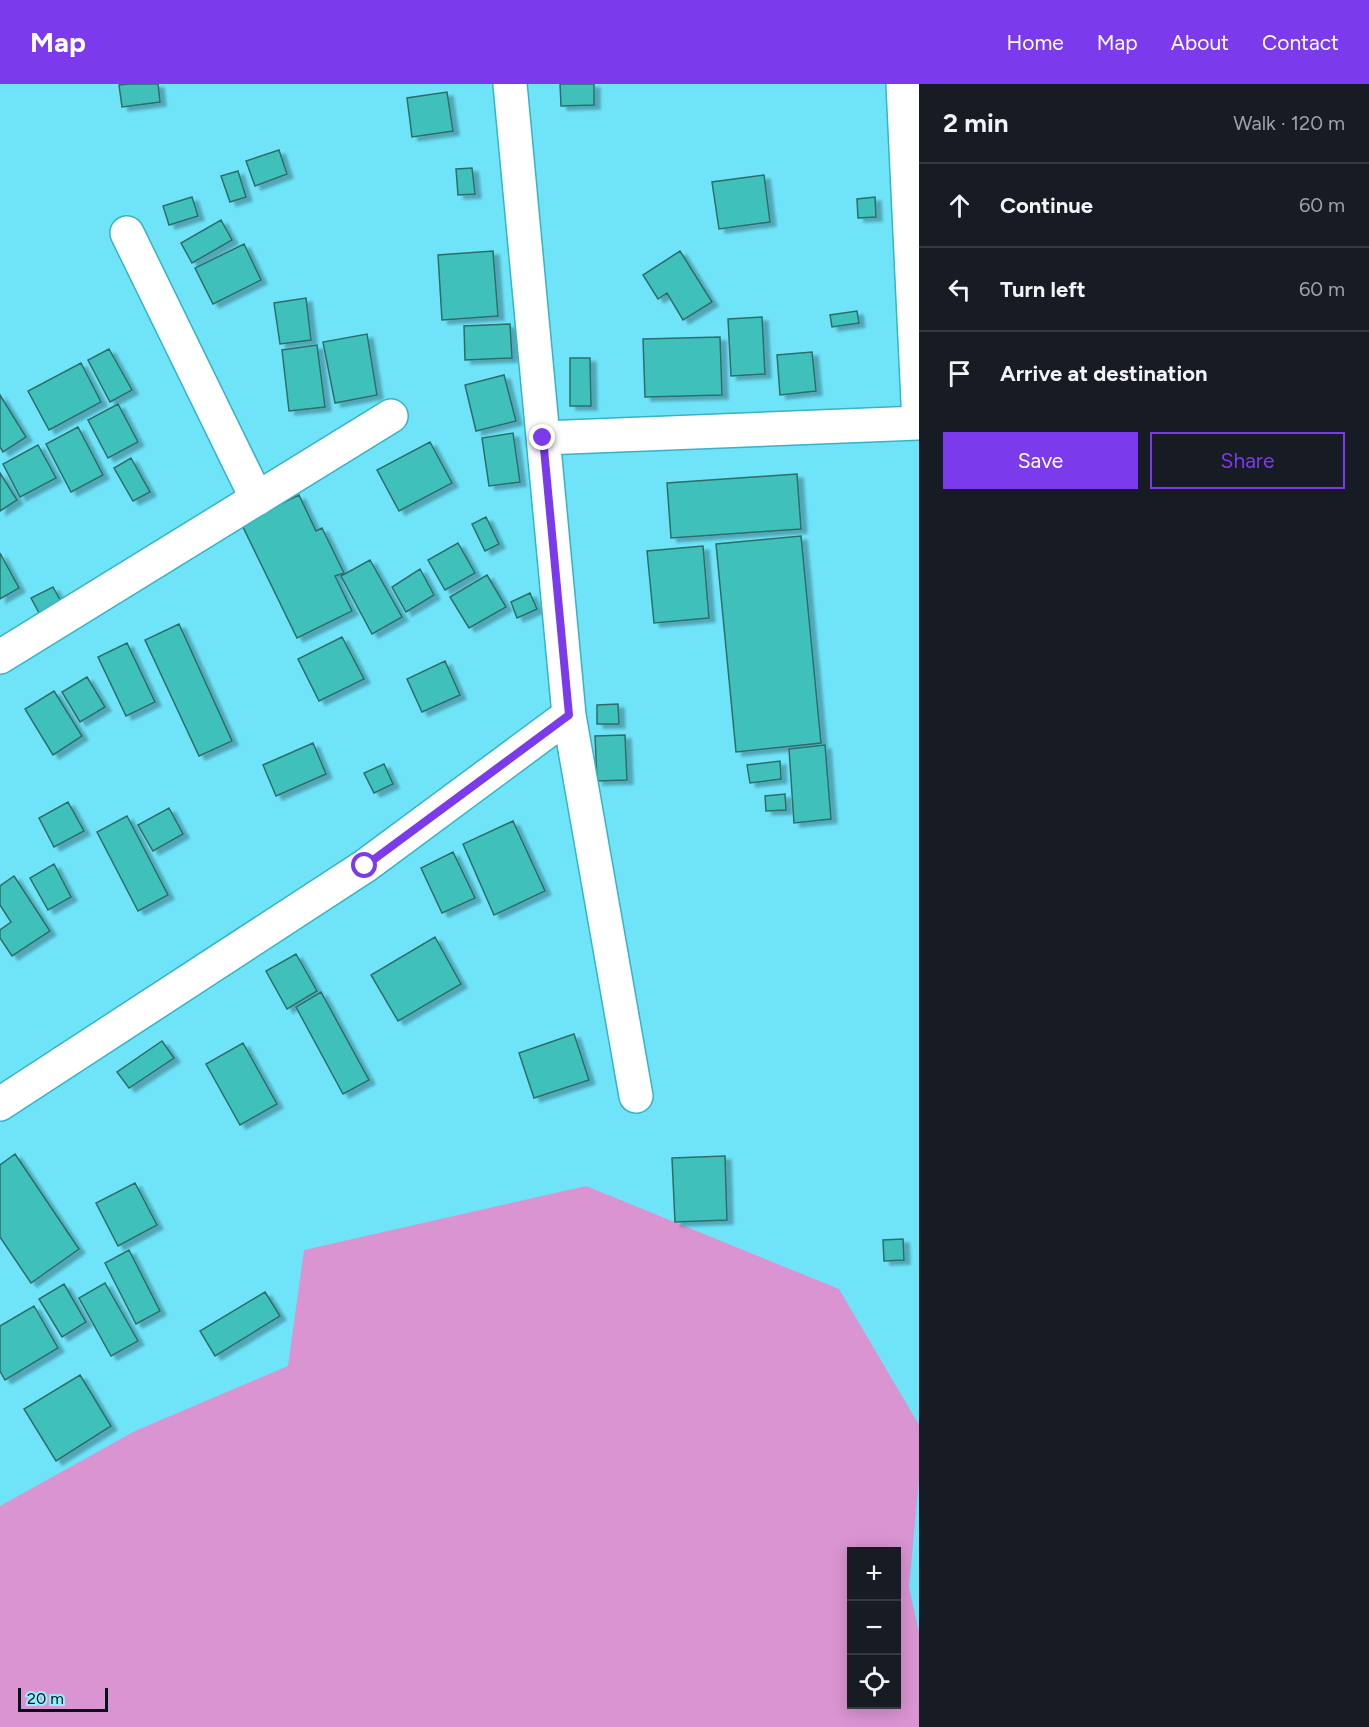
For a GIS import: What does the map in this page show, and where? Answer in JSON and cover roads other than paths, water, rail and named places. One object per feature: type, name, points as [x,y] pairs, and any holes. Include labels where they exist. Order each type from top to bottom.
[{"type":"street","points":[[510,84],[569,715],[636,1096]]},
{"type":"street","points":[[543,438],[919,423],[903,84]]},
{"type":"street","points":[[127,233],[257,499]]},
{"type":"street","points":[[0,657],[391,416]]},
{"type":"street","points":[[0,1104],[365,866],[569,715]]}]
